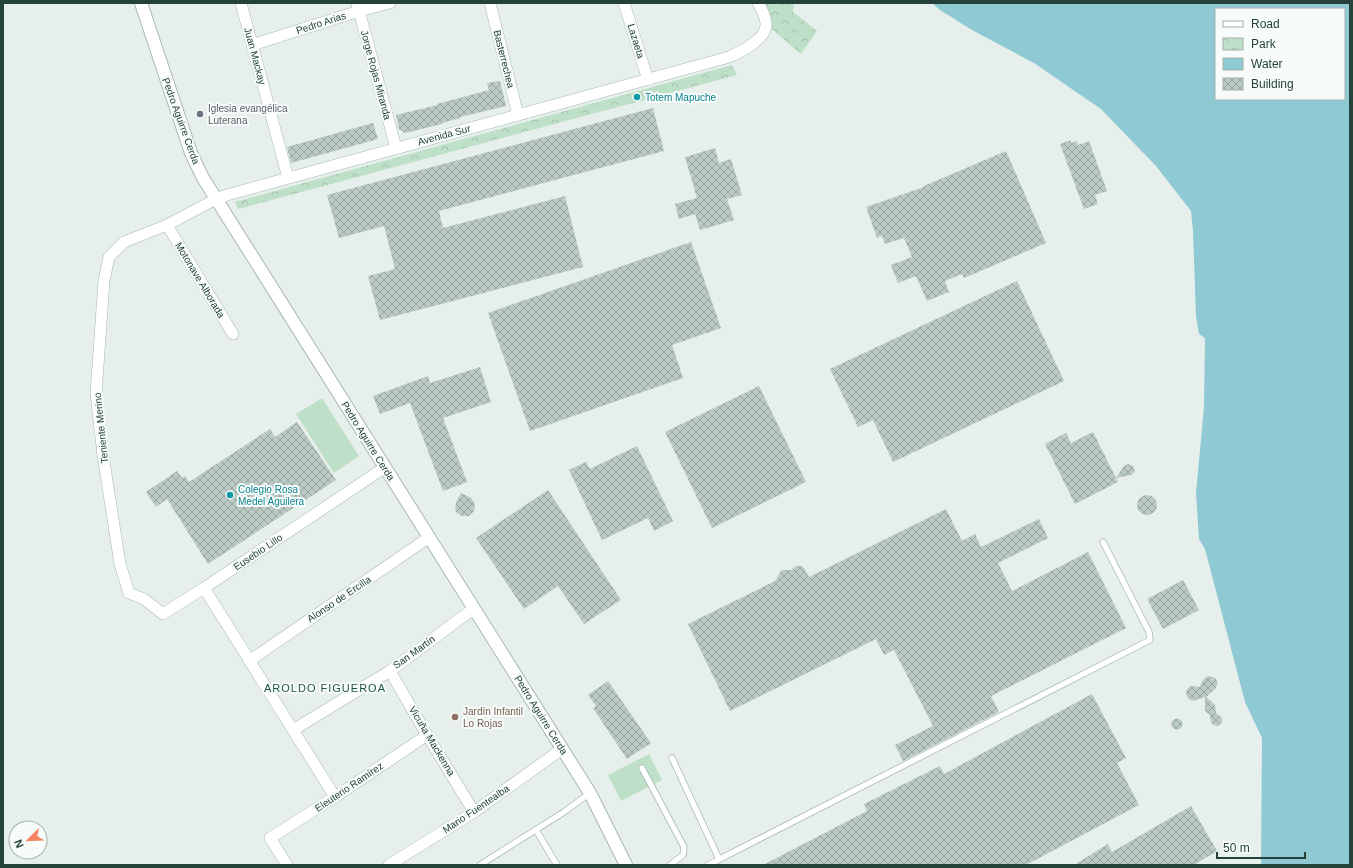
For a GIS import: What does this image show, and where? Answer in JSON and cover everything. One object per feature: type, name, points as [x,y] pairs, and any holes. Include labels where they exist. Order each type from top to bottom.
[{"type":"street","name":"Pedro Aguirre Cerda","points":[[141,3],[192,153],[203,178],[428,538],[590,793],[626,865]]},
{"type":"street","name":"Juan Mackay","points":[[241,3],[288,178]]},
{"type":"street","name":"Pedro Arias","points":[[252,45],[358,7],[390,3]]},
{"type":"street","name":"Basterrechea","points":[[490,3],[518,115]]},
{"type":"street","name":"Lazaeta","points":[[624,3],[648,80]]},
{"type":"street","name":"Avenida Sur","points":[[124,242],[167,225],[216,199],[729,57],[748,48],[764,33],[767,25],[764,13],[758,3]]},
{"type":"street","name":"Jorge Rojas Miranda","points":[[358,7],[396,148]]},
{"type":"street","name":"Motonave Alborada","points":[[167,225],[233,334]]},
{"type":"street","name":"Teniente Merino","points":[[124,242],[109,257],[104,281],[96,394],[103,455],[120,564],[129,593]]},
{"type":"street","name":"Eusebio Lillo","points":[[129,593],[144,599],[163,614],[384,468]]},
{"type":"street","name":"Alonso de Ercilla","points":[[249,661],[428,538]]},
{"type":"street","points":[[204,588],[334,797]]},
{"type":"street","name":"San Martín","points":[[292,730],[390,670],[473,609]]},
{"type":"street","name":"Vicuña Mackenna","points":[[390,670],[427,735],[474,812]]},
{"type":"street","name":"Eleuterio Ramírez","points":[[287,865],[270,838],[427,735]]},
{"type":"street","name":"Mario Fuentealba","points":[[389,865],[474,812],[562,749]]},
{"type":"lane","points":[[708,865],[1150,640],[1149,632],[1103,542]]},
{"type":"lane","points":[[672,758],[719,859]]},
{"type":"lane","points":[[642,768],[684,847],[683,855],[670,865]]},
{"type":"lane","points":[[480,865],[564,812],[590,793]]},
{"type":"lane","points":[[536,830],[557,865]]},
{"type":"green space","points":[[758,3],[794,3],[793,12],[817,31],[801,54],[767,25]]},
{"type":"green space","points":[[732,65],[737,75],[238,209],[235,202]]},
{"type":"green space","points":[[322,398],[359,456],[334,473],[296,414]]},
{"type":"green space","points":[[649,754],[662,780],[621,801],[608,775]]},
{"type":"water","points":[[932,3],[1350,3],[1350,865],[1261,865],[1262,738],[1245,702],[1205,549],[1199,539],[1196,493],[1204,407],[1205,338],[1199,334],[1196,316],[1191,211],[1156,166],[1101,109],[1034,63],[972,30],[940,10]]},
{"type":"building","points":[[500,81],[506,106],[460,117],[442,124],[405,133],[399,129],[396,115],[438,105],[437,104],[489,90],[487,83]]},
{"type":"building","points":[[653,108],[664,151],[439,211],[443,228],[565,196],[583,267],[380,320],[368,276],[395,269],[384,226],[339,238],[327,195]]},
{"type":"building","points":[[373,123],[378,139],[291,163],[287,147]]},
{"type":"building","points":[[1071,140],[1071,143],[1077,141],[1078,145],[1089,141],[1107,191],[1095,195],[1098,204],[1084,209],[1060,144]]},
{"type":"building","points":[[715,148],[719,163],[731,159],[742,195],[727,199],[734,220],[700,230],[695,214],[679,219],[675,204],[697,198],[685,157]]},
{"type":"building","points":[[1006,151],[1046,243],[964,278],[962,274],[945,281],[949,292],[927,301],[916,276],[898,283],[891,265],[912,257],[904,238],[885,244],[882,236],[877,238],[866,207],[924,187]]},
{"type":"building","points":[[691,242],[721,328],[672,345],[683,378],[530,431],[488,313]]},
{"type":"building","points":[[1017,281],[1064,381],[893,462],[873,420],[858,427],[830,369]]},
{"type":"building","points":[[480,367],[491,402],[443,418],[467,482],[443,491],[410,403],[380,414],[373,396],[428,376],[430,383]]},
{"type":"building","points":[[759,386],[806,482],[712,528],[665,432]]},
{"type":"building","name":"Colegio Rosa Medel Aguilera","points":[[297,422],[336,480],[208,564],[167,499],[156,507],[146,492],[177,471],[182,478],[185,476],[189,482],[270,429],[275,437]]},
{"type":"building","points":[[1093,432],[1118,482],[1075,504],[1045,444],[1066,433],[1071,443]]},
{"type":"building","points":[[637,446],[673,521],[654,531],[648,518],[602,540],[569,470],[586,462],[590,469]]},
{"type":"building","points":[[1128,464],[1133,466],[1135,471],[1131,475],[1116,478],[1124,466]]},
{"type":"building","points":[[548,490],[621,600],[584,624],[558,586],[524,609],[476,538]]},
{"type":"building","points":[[461,493],[471,498],[475,504],[474,511],[469,516],[462,516],[455,510],[456,503]]},
{"type":"building","points":[[1143,495],[1151,495],[1157,501],[1157,509],[1151,515],[1143,515],[1137,509],[1137,501]]},
{"type":"building","points":[[946,509],[962,541],[975,534],[981,547],[1039,519],[1048,538],[998,563],[1012,591],[1088,552],[1126,628],[991,696],[999,712],[903,761],[895,745],[933,726],[894,650],[884,655],[876,639],[730,711],[688,624],[773,582],[782,570],[791,570],[796,566],[801,566],[804,568],[809,577]]},
{"type":"building","points":[[1183,580],[1199,610],[1163,629],[1147,599]]},
{"type":"building","points":[[1208,676],[1215,678],[1218,683],[1215,689],[1206,697],[1215,705],[1216,713],[1222,718],[1222,722],[1218,726],[1213,725],[1210,715],[1205,711],[1205,697],[1192,701],[1186,694],[1187,689],[1191,686],[1200,687],[1203,680]]},
{"type":"building","points":[[608,681],[651,743],[627,759],[593,708],[596,706],[588,695]]},
{"type":"building","points":[[1092,694],[1126,758],[1117,763],[1139,805],[1026,865],[763,865],[867,811],[864,804],[940,766],[944,774]]},
{"type":"building","points":[[1175,719],[1179,719],[1181,720],[1181,728],[1175,729],[1172,726],[1172,722]]},
{"type":"building","points":[[1191,806],[1217,851],[1194,865],[1074,865],[1108,844],[1112,852]]},
{"type":"place","name":"Totem Mapuche","points":[[637,97]]},
{"type":"place","name":"Iglesia evangélica Luterana","points":[[200,114]]},
{"type":"place","name":"Colegio Rosa Medel Aguilera","points":[[230,495]]},
{"type":"place","name":"Jardín Infantil Lo Rojas","points":[[455,717]]},
{"type":"district","name":"AROLDO FIGUEROA","points":[[325,688]]}]
